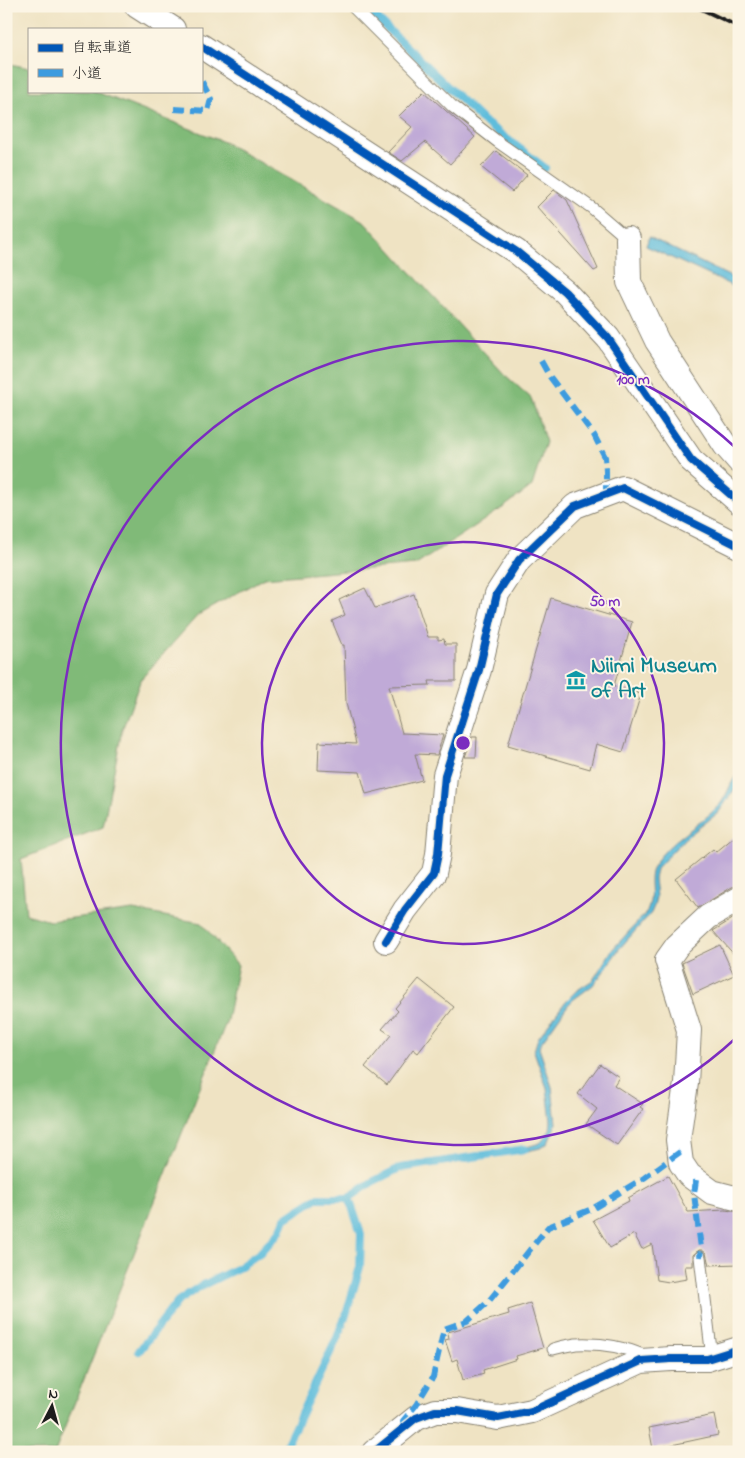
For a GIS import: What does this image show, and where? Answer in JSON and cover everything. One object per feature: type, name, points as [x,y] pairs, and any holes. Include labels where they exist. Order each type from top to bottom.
[{"type":"street","points":[[137,6],[171,28]]},
{"type":"street","points":[[202,47],[517,252],[565,292],[608,338],[691,460],[739,502]]},
{"type":"street","points":[[628,239],[629,282],[657,341],[725,445],[739,461]]},
{"type":"street","points":[[386,941],[406,910],[434,873],[438,854],[445,774],[480,670],[497,594],[519,560],[575,506],[623,488],[739,546]]},
{"type":"street","points":[[739,899],[708,917],[677,946],[667,960],[690,1030],[686,1084],[678,1140],[681,1163],[689,1175],[712,1192],[739,1200]]},
{"type":"street","points":[[374,1452],[416,1418],[435,1411],[457,1411],[498,1418],[532,1412],[641,1361],[707,1359],[739,1349]]},
{"type":"lane","points":[[352,6],[453,107],[498,142],[592,208],[628,239]]},
{"type":"lane","points":[[700,1257],[712,1358]]},
{"type":"lane","points":[[553,1349],[575,1344],[601,1345],[630,1350],[656,1360]]},
{"type":"green space","points":[[6,63],[28,68],[28,92],[97,92],[224,142],[364,221],[504,374],[531,398],[546,442],[532,486],[504,507],[416,565],[264,578],[198,615],[141,679],[122,730],[103,827],[21,859],[26,914],[50,921],[133,910],[201,923],[238,965],[227,1020],[55,1452],[6,1452]]},
{"type":"water","points":[[649,237],[739,281],[739,289],[646,246]]},
{"type":"water","points":[[739,772],[739,783],[718,813],[684,839],[656,869],[654,879],[656,897],[651,913],[619,949],[593,985],[568,1005],[540,1044],[539,1048],[552,1087],[556,1124],[548,1143],[540,1148],[514,1151],[540,1143],[550,1130],[551,1121],[547,1088],[534,1051],[538,1038],[566,1001],[576,991],[593,980],[612,950],[647,912],[650,900],[651,872],[660,857],[676,840],[704,819],[721,803]]},
{"type":"building","points":[[424,91],[475,137],[450,164],[425,142],[402,161],[388,152],[412,127],[399,116]]},
{"type":"building","points":[[496,151],[527,175],[512,192],[481,167]]},
{"type":"building","points":[[554,190],[567,200],[598,269],[594,271],[537,207]]},
{"type":"building","points":[[365,588],[375,608],[414,594],[428,637],[438,637],[438,640],[444,639],[445,644],[456,644],[456,681],[429,681],[430,685],[389,686],[402,733],[443,735],[437,755],[415,754],[422,780],[366,794],[360,772],[318,770],[319,742],[356,744],[346,703],[344,645],[342,645],[332,621],[345,615],[339,600]]},
{"type":"building","points":[[551,598],[632,622],[614,686],[641,694],[623,752],[596,744],[590,769],[508,745]]},
{"type":"building","points":[[472,737],[477,737],[476,757],[465,757]]},
{"type":"building","points":[[739,833],[739,885],[732,887],[698,908],[676,879],[713,849],[716,852]]},
{"type":"building","points":[[739,915],[739,960],[713,931]]},
{"type":"building","points":[[720,945],[734,975],[693,994],[682,963]]},
{"type":"building","points":[[419,979],[454,1007],[418,1053],[413,1049],[387,1085],[365,1067],[391,1035],[382,1029],[398,1011],[395,1008]]},
{"type":"building","points":[[600,1064],[619,1077],[614,1085],[643,1104],[640,1107],[643,1109],[617,1145],[586,1124],[597,1109],[578,1094]]},
{"type":"building","points":[[668,1176],[688,1212],[725,1210],[739,1212],[739,1264],[709,1265],[706,1253],[699,1250],[693,1255],[693,1266],[685,1266],[687,1279],[669,1282],[657,1280],[652,1244],[642,1249],[634,1234],[610,1248],[593,1220],[629,1201],[628,1198]]},
{"type":"building","points":[[530,1303],[543,1348],[516,1356],[517,1359],[483,1370],[484,1374],[463,1380],[457,1359],[452,1361],[445,1340],[449,1339],[448,1332],[509,1314],[508,1310]]},
{"type":"building","points":[[714,1415],[718,1435],[653,1449],[649,1428]]},
{"type":"waterway","points":[[364,6],[482,120],[545,168]]},
{"type":"waterway","points":[[139,1351],[178,1301],[199,1287],[238,1268],[261,1252],[280,1231],[285,1219],[317,1198],[349,1198],[372,1182],[400,1168],[525,1149]]},
{"type":"waterway","points":[[283,1452],[337,1338],[360,1267],[361,1234],[349,1198]]},
{"type":"railway","points":[[695,6],[739,27]]},
{"type":"marked path","points":[[174,109],[208,111],[211,99],[202,82]]},
{"type":"marked path","points":[[541,361],[550,377],[594,435],[605,457],[606,494]]},
{"type":"marked path","points":[[403,1425],[403,1421],[416,1405],[433,1377],[444,1329],[467,1321],[489,1301],[548,1227],[592,1209],[644,1178],[680,1152]]},
{"type":"marked path","points":[[696,1180],[694,1194],[701,1248],[700,1257]]},
{"type":"cycle path","points":[[202,47],[517,252],[565,292],[608,338],[691,460],[739,502]]},
{"type":"cycle path","points":[[386,941],[405,910],[434,873],[438,854],[445,775],[479,670],[497,594],[519,560],[575,506],[623,488],[739,546]]},
{"type":"cycle path","points":[[374,1452],[416,1418],[435,1411],[457,1411],[498,1418],[532,1411],[641,1361],[707,1359],[739,1349]]},
{"type":"place","name":"Niimi Museum of Art","points":[[576,680]]}]
